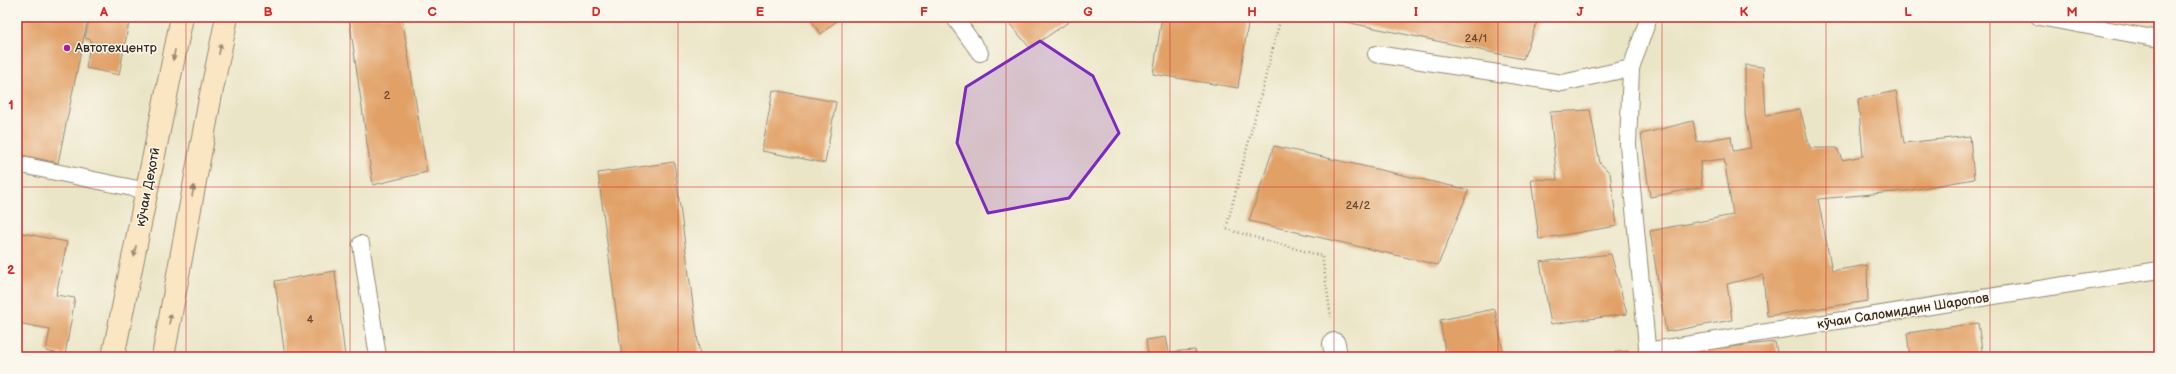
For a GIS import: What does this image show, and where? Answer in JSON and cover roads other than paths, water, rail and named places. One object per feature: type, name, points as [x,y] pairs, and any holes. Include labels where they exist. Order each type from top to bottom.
[{"type":"street","name":"кӯчаи Деҳотӣ","points":[[114,357],[182,17]]},
{"type":"street","points":[[163,357],[210,99],[227,17]]},
{"type":"lane","points":[[954,17],[980,53]]},
{"type":"lane","points":[[1647,354],[1628,145],[1631,68],[1649,17]]},
{"type":"lane","points":[[2039,17],[2159,39]]},
{"type":"lane","points":[[1376,54],[1562,83],[1631,68]]},
{"type":"lane","points":[[17,164],[147,191]]},
{"type":"lane","points":[[360,244],[378,357]]},
{"type":"lane","name":"кӯчаи Саломиддин Шаропов","points":[[1647,354],[2159,270]]},
{"type":"place","name":"Автотехцентр","points":[[67,48]]}]
